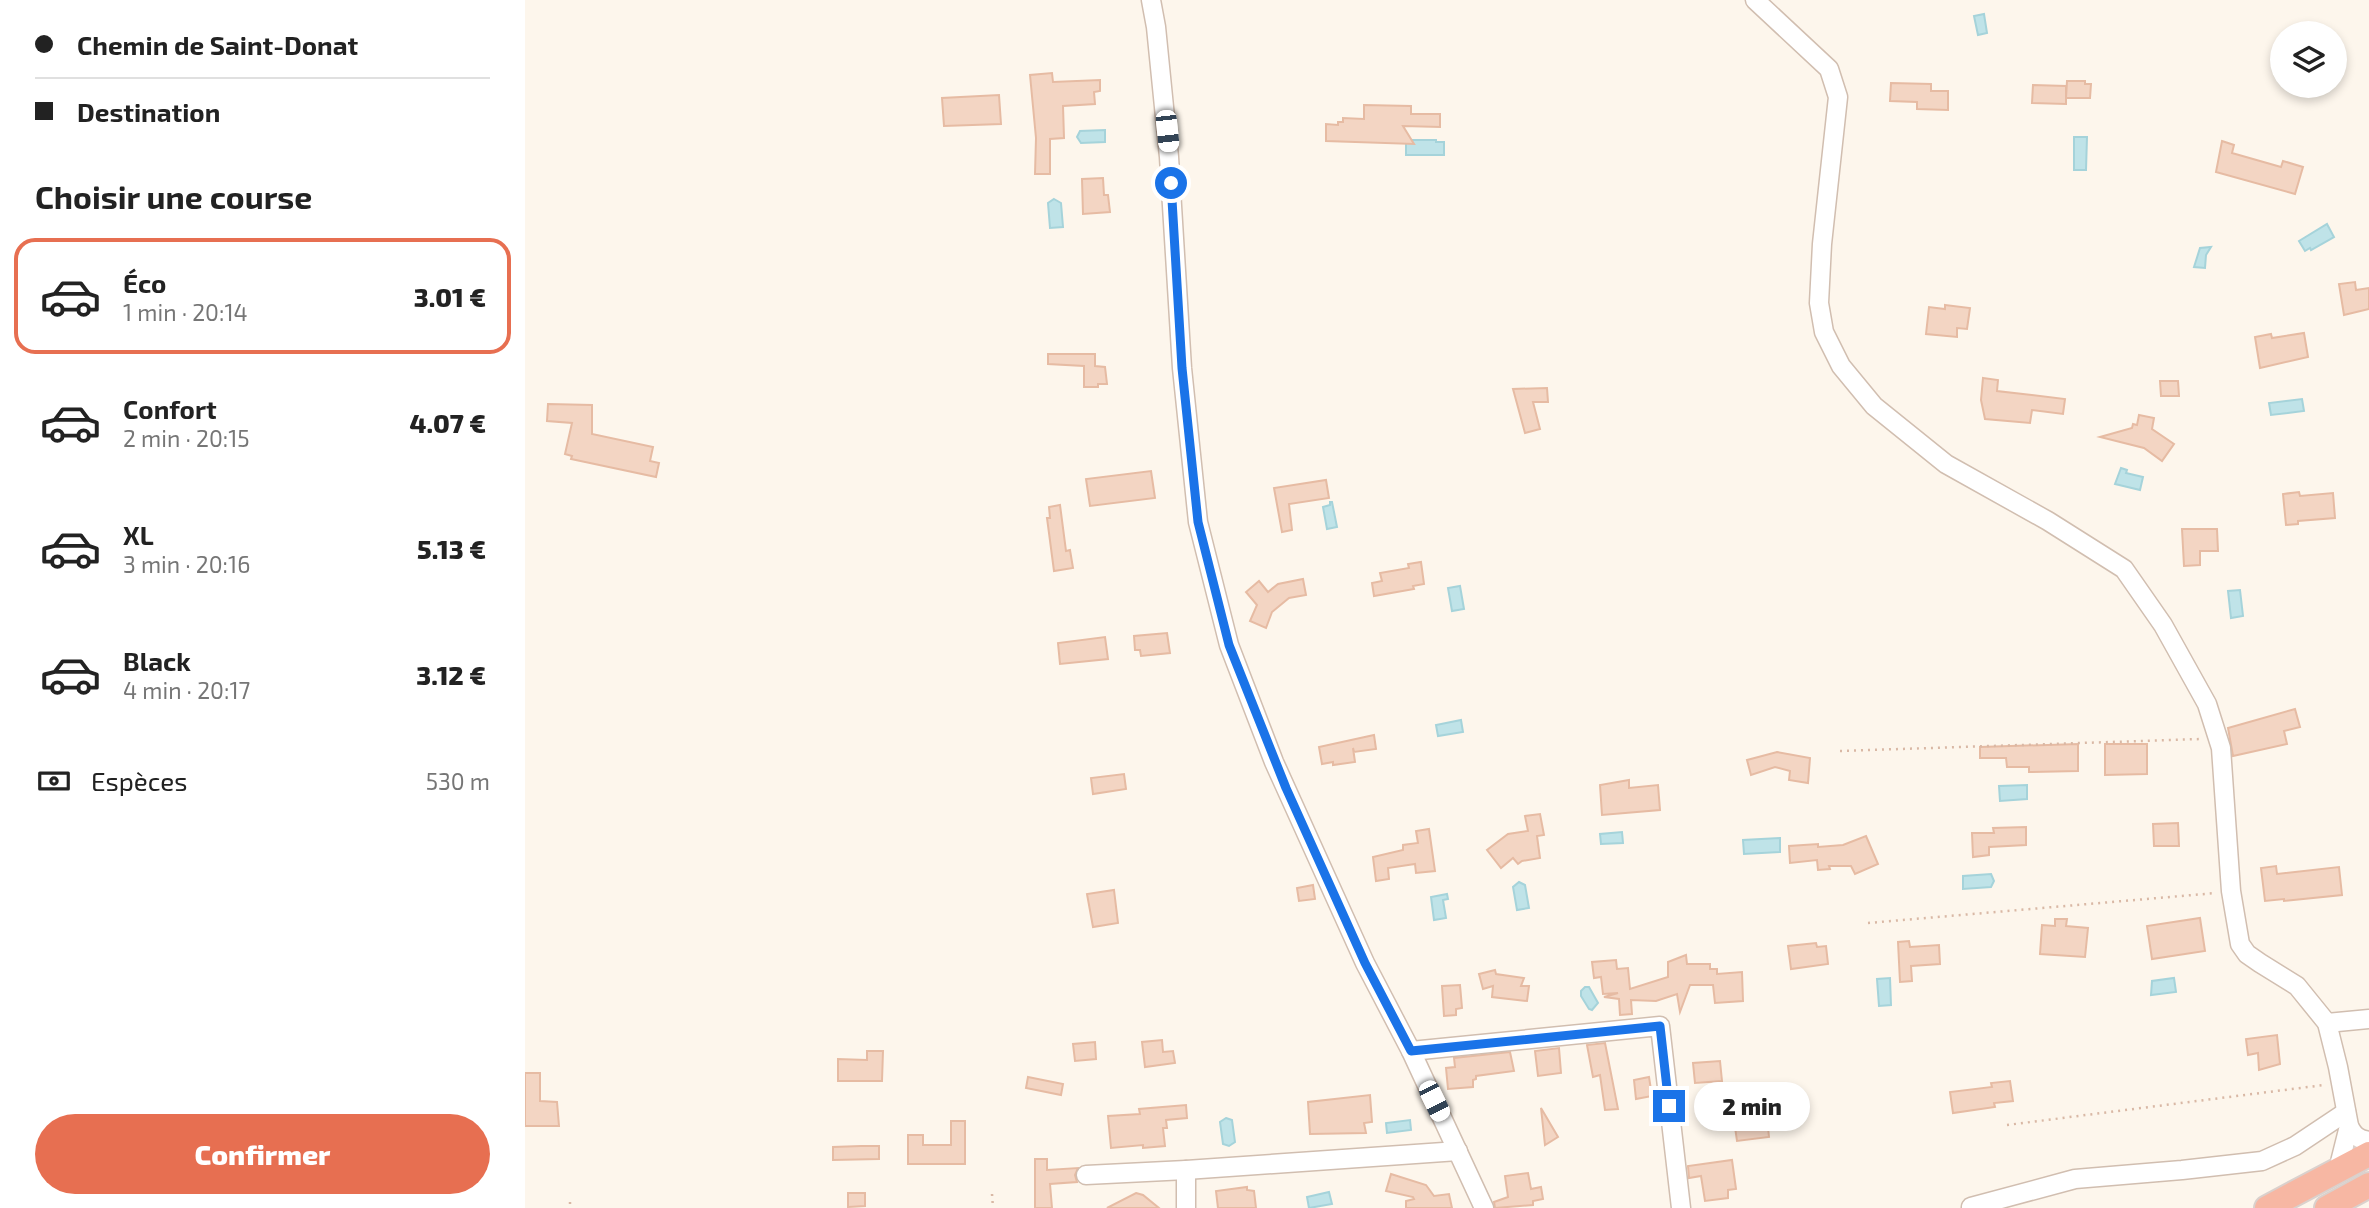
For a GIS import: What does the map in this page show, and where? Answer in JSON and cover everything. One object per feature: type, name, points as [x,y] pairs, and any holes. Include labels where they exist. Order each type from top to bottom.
[{"type":"highway","points":[[2267,1208],[2369,1154]]},
{"type":"highway","points":[[2327,1208],[2369,1185]]},
{"type":"street","points":[[1151,0],[1170,157],[1182,368],[1198,522],[1229,645],[1275,762],[1365,963],[1411,1051],[1484,1208]]},
{"type":"street","points":[[1755,0],[1829,69],[1838,97],[1822,244],[1819,303],[1824,332],[1841,366],[1874,406],[1947,464],[2048,521],[2124,569],[2163,625],[2200,693],[2221,748],[2231,891],[2240,944],[2259,963],[2297,986],[2327,1024],[2353,1134],[2359,1139],[2369,1140]]},
{"type":"street","points":[[2327,1024],[2369,1018]]},
{"type":"street","points":[[1411,1051],[1660,1026],[1681,1208]]},
{"type":"street","points":[[2338,1170],[2348,1119]]},
{"type":"street","points":[[1971,1207],[2075,1179],[2271,1159],[2348,1119]]},
{"type":"street","points":[[1086,1175],[1458,1151]]},
{"type":"street","points":[[1186,1170],[1186,1208]]},
{"type":"path","points":[[1840,751],[2218,739]]},
{"type":"path","points":[[1868,923],[2231,891]]},
{"type":"path","points":[[2007,1125],[2341,1083]]},
{"type":"path","points":[[992,1194],[993,1208]]},
{"type":"path","points":[[570,1202],[570,1208]]},
{"type":"water","points":[[1984,14],[1987,33],[1978,35],[1974,16]]},
{"type":"water","points":[[1105,130],[1105,142],[1081,143],[1077,137],[1080,131]]},
{"type":"water","points":[[2074,137],[2087,137],[2086,170],[2074,170]]},
{"type":"water","points":[[1411,140],[1444,142],[1444,155],[1406,155],[1406,143]]},
{"type":"water","points":[[1054,199],[1061,203],[1063,227],[1050,228],[1048,203]]},
{"type":"water","points":[[2327,224],[2334,237],[2305,251],[2299,241]]},
{"type":"water","points":[[2211,247],[2206,255],[2205,268],[2194,267],[2200,248]]},
{"type":"water","points":[[2302,399],[2304,411],[2271,415],[2269,403]]},
{"type":"water","points":[[2121,468],[2127,470],[2126,473],[2143,477],[2140,490],[2115,484]]},
{"type":"water","points":[[1330,502],[1337,527],[1327,529],[1323,507],[1330,505]]},
{"type":"water","points":[[1460,586],[1464,609],[1452,611],[1448,588]]},
{"type":"water","points":[[2240,590],[2243,616],[2231,618],[2228,591]]},
{"type":"water","points":[[1461,720],[1463,732],[1438,736],[1436,725]]},
{"type":"water","points":[[2027,785],[2027,799],[2000,801],[1999,786]]},
{"type":"water","points":[[1622,832],[1623,843],[1601,844],[1600,834]]},
{"type":"water","points":[[1780,838],[1780,852],[1744,854],[1743,840]]},
{"type":"water","points":[[1991,874],[1994,881],[1991,887],[1963,889],[1963,876]]},
{"type":"water","points":[[1519,882],[1525,885],[1529,908],[1517,910],[1513,887]]},
{"type":"water","points":[[1447,894],[1448,899],[1443,900],[1446,918],[1434,920],[1431,897]]},
{"type":"water","points":[[1890,978],[1891,1005],[1879,1006],[1877,979]]},
{"type":"water","points":[[2174,978],[2176,992],[2151,995],[2152,981]]},
{"type":"water","points":[[1585,987],[1589,987],[1598,1003],[1592,1010],[1581,996]]},
{"type":"water","points":[[1226,1118],[1232,1120],[1235,1142],[1229,1146],[1223,1144],[1220,1122]]},
{"type":"water","points":[[1410,1120],[1411,1130],[1387,1133],[1386,1123]]},
{"type":"water","points":[[1329,1192],[1332,1204],[1309,1208],[1307,1197]]},
{"type":"building","points":[[1052,73],[1053,82],[1100,80],[1100,91],[1094,92],[1095,104],[1063,106],[1064,138],[1050,139],[1050,174],[1035,174],[1036,138],[1030,75]]},
{"type":"building","points":[[2067,81],[2085,81],[2085,84],[2091,84],[2090,98],[2066,98]]},
{"type":"building","points":[[1891,83],[1931,84],[1931,91],[1948,91],[1948,110],[1917,109],[1917,102],[1890,101]]},
{"type":"building","points":[[2033,85],[2066,86],[2066,104],[2032,103]]},
{"type":"building","points":[[999,95],[1001,124],[944,126],[942,98]]},
{"type":"building","points":[[1364,105],[1411,106],[1411,114],[1440,114],[1440,127],[1403,126],[1414,144],[1326,141],[1326,124],[1338,125],[1338,122],[1343,122],[1343,118],[1364,119]]},
{"type":"building","points":[[2222,141],[2234,145],[2232,153],[2281,167],[2283,161],[2303,167],[2295,194],[2216,172]]},
{"type":"building","points":[[1103,178],[1104,195],[1108,195],[1110,212],[1083,214],[1082,179]]},
{"type":"building","points":[[2355,282],[2356,290],[2369,288],[2369,309],[2344,315],[2339,284]]},
{"type":"building","points":[[1945,305],[1970,308],[1967,329],[1957,328],[1957,337],[1926,334],[1929,307],[1945,309]]},
{"type":"building","points":[[2304,333],[2308,357],[2260,368],[2255,337],[2271,334],[2272,338]]},
{"type":"building","points":[[1048,354],[1095,354],[1095,366],[1105,367],[1107,384],[1084,387],[1084,366],[1048,364]]},
{"type":"building","points":[[1983,378],[1998,380],[1997,391],[2065,399],[2063,414],[2032,410],[2030,423],[1985,419],[1981,400]]},
{"type":"building","points":[[2160,381],[2178,381],[2179,396],[2161,396]]},
{"type":"building","points":[[1547,388],[1548,402],[1533,402],[1540,429],[1525,433],[1513,389]]},
{"type":"building","points":[[548,404],[592,405],[592,434],[653,447],[650,461],[659,463],[656,477],[571,459],[572,456],[565,454],[572,423],[547,421]]},
{"type":"building","points":[[2139,415],[2154,418],[2152,429],[2174,444],[2162,461],[2144,448],[2100,437],[2132,428],[2133,424],[2137,425]]},
{"type":"building","points":[[1151,471],[1155,498],[1090,506],[1086,479]]},
{"type":"building","points":[[1326,480],[1329,498],[1289,504],[1292,530],[1282,532],[1274,488]]},
{"type":"building","points":[[2299,492],[2300,496],[2333,493],[2335,518],[2298,521],[2298,524],[2286,525],[2283,494]]},
{"type":"building","points":[[1060,505],[1066,551],[1070,550],[1073,568],[1054,571],[1047,518],[1050,518],[1049,507]]},
{"type":"building","points":[[2182,529],[2217,529],[2218,551],[2200,551],[2200,565],[2184,566]]},
{"type":"building","points":[[1421,562],[1424,584],[1413,586],[1414,589],[1374,596],[1372,583],[1382,581],[1380,573],[1409,568],[1408,564]]},
{"type":"building","points":[[1303,579],[1306,595],[1289,598],[1272,612],[1266,628],[1250,621],[1257,605],[1246,592],[1259,581],[1268,592],[1278,584]]},
{"type":"building","points":[[1167,633],[1170,653],[1141,656],[1140,650],[1135,650],[1134,636]]},
{"type":"building","points":[[1105,637],[1108,659],[1060,664],[1058,643]]},
{"type":"building","points":[[2295,709],[2300,727],[2284,731],[2287,744],[2233,756],[2228,728]]},
{"type":"building","points":[[1374,735],[1376,749],[1354,752],[1353,748],[1355,762],[1322,764],[1319,747]]},
{"type":"building","points":[[2078,744],[2078,771],[2029,772],[2029,767],[2007,767],[2006,758],[1980,758],[1980,747]]},
{"type":"building","points":[[2105,744],[2147,744],[2147,774],[2105,775]]},
{"type":"building","points":[[1777,752],[1810,758],[1808,783],[1789,780],[1790,771],[1775,767],[1751,775],[1747,760]]},
{"type":"building","points":[[1124,774],[1126,789],[1093,794],[1091,778]]},
{"type":"building","points":[[1629,780],[1629,788],[1658,785],[1660,810],[1602,815],[1600,785]]},
{"type":"building","points":[[1540,814],[1544,835],[1537,836],[1540,858],[1518,864],[1513,858],[1501,868],[1487,850],[1508,834],[1528,831],[1525,816]]},
{"type":"building","points":[[2178,823],[2179,846],[2154,846],[2153,824]]},
{"type":"building","points":[[2026,827],[2026,845],[1989,847],[1989,855],[1973,857],[1972,833],[1994,833],[1993,828]]},
{"type":"building","points":[[1429,829],[1435,871],[1416,873],[1415,864],[1388,868],[1389,879],[1376,881],[1373,857],[1403,850],[1403,845],[1418,843],[1416,831]]},
{"type":"building","points":[[1866,836],[1878,864],[1855,874],[1851,866],[1829,866],[1830,869],[1818,870],[1817,860],[1790,863],[1789,846],[1843,845]]},
{"type":"building","points":[[2276,866],[2277,874],[2339,867],[2342,895],[2265,901],[2261,868]]},
{"type":"building","points":[[1313,885],[1315,899],[1299,901],[1297,888]]},
{"type":"building","points":[[1114,890],[1118,923],[1093,927],[1087,894]]},
{"type":"building","points":[[2200,918],[2205,951],[2152,959],[2147,926]]},
{"type":"building","points":[[2055,919],[2067,919],[2066,926],[2088,928],[2085,957],[2040,954],[2042,925],[2055,926]]},
{"type":"building","points":[[1909,941],[1910,947],[1939,945],[1940,964],[1911,966],[1912,981],[1900,982],[1898,942]]},
{"type":"building","points":[[1816,943],[1817,947],[1826,946],[1828,964],[1791,969],[1788,946]]},
{"type":"building","points":[[1686,955],[1687,964],[1710,964],[1710,969],[1717,969],[1717,974],[1742,972],[1743,1001],[1715,1003],[1713,985],[1690,985],[1680,1012],[1677,994],[1656,1001],[1631,1000],[1632,1014],[1620,1015],[1619,999],[1604,997],[1618,993],[1603,994],[1601,977],[1594,978],[1592,962],[1616,960],[1617,969],[1628,968],[1630,989],[1668,977],[1668,962]]},
{"type":"building","points":[[1495,970],[1496,974],[1524,978],[1521,986],[1529,986],[1527,1001],[1492,997],[1493,986],[1483,989],[1479,974]]},
{"type":"building","points":[[1460,985],[1462,1008],[1456,1009],[1456,1015],[1444,1016],[1442,986]]},
{"type":"building","points":[[2277,1035],[2280,1064],[2259,1070],[2258,1053],[2248,1055],[2246,1039]]},
{"type":"building","points":[[1162,1040],[1163,1052],[1173,1051],[1175,1063],[1145,1067],[1142,1042]]},
{"type":"building","points":[[1095,1042],[1096,1059],[1075,1061],[1073,1044]]},
{"type":"building","points":[[1605,1043],[1618,1109],[1605,1110],[1600,1075],[1593,1077],[1587,1045]]},
{"type":"building","points":[[1559,1048],[1561,1073],[1538,1076],[1535,1051]]},
{"type":"building","points":[[867,1051],[883,1051],[882,1081],[838,1081],[838,1059],[867,1060]]},
{"type":"building","points":[[1510,1052],[1514,1071],[1476,1076],[1473,1087],[1448,1089],[1446,1068],[1455,1067],[1454,1058]]},
{"type":"building","points":[[1720,1061],[1722,1081],[1695,1083],[1693,1063]]},
{"type":"building","points":[[525,1073],[540,1073],[540,1101],[557,1102],[559,1126],[525,1126]]},
{"type":"building","points":[[1028,1077],[1063,1084],[1061,1095],[1026,1088]]},
{"type":"building","points":[[1649,1077],[1652,1096],[1636,1099],[1634,1080]]},
{"type":"building","points":[[2010,1081],[2013,1101],[1994,1103],[1995,1107],[1953,1113],[1950,1092],[1992,1087],[1991,1083]]},
{"type":"building","points":[[1370,1095],[1372,1122],[1364,1123],[1366,1133],[1310,1134],[1308,1102]]},
{"type":"building","points":[[1186,1105],[1187,1118],[1166,1120],[1167,1128],[1163,1128],[1165,1146],[1111,1148],[1108,1116],[1140,1114],[1139,1109]]},
{"type":"building","points":[[1541,1108],[1558,1137],[1545,1145]]},
{"type":"building","points":[[1766,1109],[1769,1137],[1737,1141],[1729,1113]]},
{"type":"building","points":[[951,1121],[965,1121],[965,1164],[908,1164],[908,1135],[923,1135],[923,1145],[951,1145]]},
{"type":"building","points":[[879,1146],[879,1159],[833,1160],[833,1147]]},
{"type":"building","points":[[1035,1159],[1047,1159],[1047,1170],[1078,1168],[1075,1175],[1077,1182],[1050,1184],[1052,1208],[1035,1208]]},
{"type":"building","points":[[1732,1160],[1736,1189],[1728,1190],[1728,1198],[1705,1201],[1701,1176],[1689,1178],[1688,1166]]},
{"type":"building","points":[[1528,1173],[1531,1189],[1541,1187],[1543,1199],[1533,1201],[1533,1205],[1495,1208],[1494,1202],[1508,1197],[1505,1176]]},
{"type":"building","points":[[1391,1174],[1426,1185],[1434,1196],[1449,1194],[1452,1208],[1406,1208],[1406,1201],[1414,1199],[1413,1197],[1386,1191]]},
{"type":"building","points":[[1247,1187],[1247,1190],[1254,1191],[1256,1208],[1218,1208],[1216,1191]]},
{"type":"building","points":[[848,1193],[865,1193],[865,1206],[848,1207]]},
{"type":"building","points":[[1136,1193],[1143,1195],[1159,1208],[1107,1208]]},
{"type":"route","points":[[1171,183],[1182,368],[1198,522],[1229,645],[1286,788],[1365,963],[1411,1051],[1660,1026],[1669,1106]]}]
